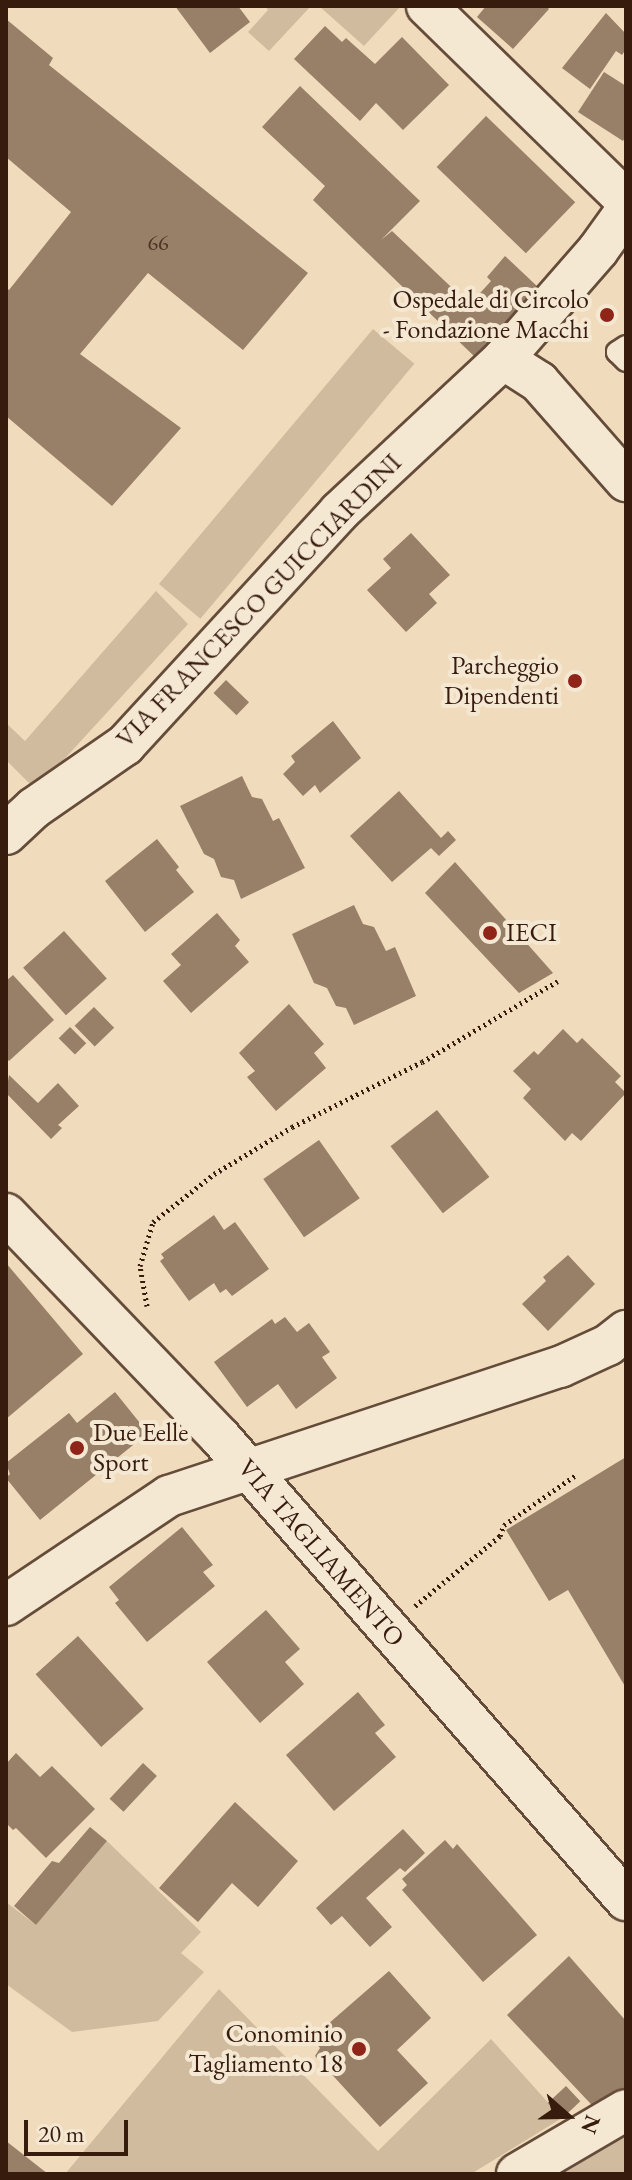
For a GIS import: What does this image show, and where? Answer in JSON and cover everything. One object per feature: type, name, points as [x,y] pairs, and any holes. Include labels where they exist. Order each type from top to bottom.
[{"type":"street","points":[[427,6],[626,200]]},
{"type":"street","name":"VIA FRANCESCO GUICCIARDINI","points":[[6,834],[34,808],[125,745],[339,512],[503,359],[598,250],[626,211]]},
{"type":"street","points":[[503,359],[539,382],[626,481]]},
{"type":"street","name":"VIA TAGLIAMENTO","points":[[6,1214],[247,1467],[626,1900]]},
{"type":"street","points":[[6,1605],[169,1496],[247,1467],[560,1367],[608,1345],[626,1331]]},
{"type":"street","points":[[517,2174],[626,2110]]},
{"type":"lane","points":[[626,346],[617,352],[626,361]]},
{"type":"path","points":[[147,1311],[140,1266],[144,1242],[153,1222],[214,1174],[279,1135],[422,1062],[558,981]]},
{"type":"path","points":[[386,1629],[500,1536],[504,1525],[576,1475]]},
{"type":"shaded area","points":[[265,6],[311,6],[269,51],[248,32],[268,10]]},
{"type":"shaded area","points":[[319,6],[399,6],[400,7],[364,46]]},
{"type":"shaded area","points":[[373,329],[414,364],[200,619],[159,584]]},
{"type":"shaded area","points":[[156,591],[188,624],[36,790],[6,760],[6,723],[25,741]]},
{"type":"shaded area","points":[[107,1841],[201,1932],[181,1953],[204,1972],[158,2021],[72,2032],[6,1984],[6,1902],[36,1925]]},
{"type":"shaded area","points":[[219,1989],[378,2151],[491,2039],[562,2118],[471,2174],[65,2174]]},
{"type":"shaded area","points":[[626,2127],[626,2174],[544,2174]]},
{"type":"building","points":[[175,6],[238,6],[250,22],[210,53]]},
{"type":"building","points":[[486,6],[546,6],[549,9],[513,49],[477,17]]},
{"type":"building","points":[[606,13],[626,34],[626,49],[622,55],[616,51],[590,89],[562,68]]},
{"type":"building","points":[[6,19],[53,58],[49,65],[308,273],[243,350],[148,273],[80,354],[181,428],[112,506],[6,416],[6,288],[9,290],[71,212],[6,157]]},
{"type":"building","points":[[325,26],[342,42],[346,38],[375,64],[402,37],[449,85],[403,130],[376,103],[360,121],[294,59]]},
{"type":"building","points":[[604,72],[626,86],[626,136],[623,141],[578,112]]},
{"type":"building","points":[[300,86],[420,201],[381,240],[392,231],[467,302],[472,302],[491,281],[487,277],[505,256],[539,288],[477,359],[313,200],[325,186],[262,127]]},
{"type":"building","points":[[486,116],[575,202],[526,253],[437,167]]},
{"type":"building","points":[[411,533],[450,575],[429,594],[437,603],[406,632],[367,590],[391,568],[383,559]]},
{"type":"building","points":[[226,680],[249,702],[237,715],[213,693]]},
{"type":"building","points":[[333,721],[361,758],[320,793],[315,785],[303,796],[283,774],[295,762],[291,756]]},
{"type":"building","points":[[242,776],[252,797],[262,799],[273,821],[279,818],[305,868],[241,899],[234,880],[221,877],[214,859],[204,854],[180,806]]},
{"type":"building","points":[[399,791],[441,838],[448,831],[456,840],[439,856],[431,848],[392,882],[350,836]]},
{"type":"building","points":[[157,839],[194,892],[145,932],[105,881]]},
{"type":"building","name":"IECI","points":[[455,862],[553,973],[519,993],[425,893]]},
{"type":"building","points":[[354,905],[363,924],[374,927],[386,951],[395,947],[416,996],[354,1025],[346,1008],[336,1006],[327,988],[314,983],[292,934]]},
{"type":"building","points":[[217,913],[240,940],[235,946],[249,962],[191,1013],[163,981],[181,965],[171,954]]},
{"type":"building","points":[[64,931],[107,979],[66,1015],[23,968]]},
{"type":"building","points":[[13,975],[54,1020],[9,1061],[6,1058],[6,981]]},
{"type":"building","points":[[289,1004],[324,1044],[314,1053],[326,1068],[276,1111],[247,1077],[255,1071],[239,1053]]},
{"type":"building","points":[[94,1007],[114,1028],[95,1047],[75,1026]]},
{"type":"building","points":[[70,1027],[86,1043],[75,1055],[59,1038]]},
{"type":"building","points":[[563,1029],[577,1043],[582,1038],[621,1076],[615,1082],[626,1093],[581,1141],[572,1133],[565,1141],[523,1098],[531,1089],[513,1071],[534,1051],[538,1055]]},
{"type":"building","points":[[9,1075],[38,1103],[58,1083],[79,1106],[58,1125],[62,1128],[51,1139],[6,1093]]},
{"type":"building","points":[[437,1110],[489,1177],[443,1213],[391,1146]]},
{"type":"building","points":[[319,1140],[360,1198],[304,1237],[263,1179]]},
{"type":"building","points":[[214,1215],[224,1230],[235,1222],[269,1269],[232,1296],[226,1289],[220,1293],[214,1283],[189,1301],[160,1261],[164,1258],[161,1254]]},
{"type":"building","points":[[568,1255],[595,1284],[548,1331],[522,1304],[546,1281],[543,1277]]},
{"type":"building","points":[[6,1263],[83,1354],[6,1419]]},
{"type":"building","points":[[285,1317],[297,1332],[309,1323],[330,1352],[322,1357],[337,1378],[296,1409],[278,1384],[247,1407],[214,1362],[272,1319],[275,1324]]},
{"type":"building","name":"Due Eelle Sport","points":[[115,1392],[148,1433],[40,1520],[6,1478],[10,1474],[6,1463],[69,1413],[77,1423]]},
{"type":"building","points":[[626,1457],[626,1688],[568,1590],[549,1601],[506,1530]]},
{"type":"building","points":[[182,1527],[213,1565],[203,1572],[215,1586],[147,1642],[115,1603],[119,1600],[109,1587]]},
{"type":"building","points":[[266,1610],[300,1649],[285,1662],[304,1684],[260,1723],[207,1662]]},
{"type":"building","points":[[78,1636],[144,1709],[101,1747],[36,1674]]},
{"type":"building","points":[[358,1692],[385,1725],[375,1733],[396,1757],[334,1811],[286,1755]]},
{"type":"building","points":[[16,1753],[40,1777],[52,1766],[95,1809],[46,1858],[16,1828],[13,1830],[6,1823],[6,1764]]},
{"type":"building","points":[[143,1763],[157,1776],[123,1812],[110,1799]]},
{"type":"building","points":[[235,1802],[298,1861],[258,1907],[232,1883],[198,1922],[159,1888]]},
{"type":"building","points":[[90,1827],[107,1841],[36,1925],[14,1906],[52,1861],[59,1863]]},
{"type":"building","points":[[403,1829],[425,1853],[405,1872],[400,1868],[366,1898],[392,1927],[370,1947],[342,1916],[331,1925],[316,1908]]},
{"type":"building","points":[[445,1840],[453,1849],[457,1844],[537,1935],[483,1982],[402,1890],[407,1885],[402,1879]]},
{"type":"building","points":[[569,1956],[626,2021],[626,2097],[605,2119],[507,2015]]},
{"type":"building","name":"Conominio Tagliamento 18","points":[[389,1971],[431,2018],[397,2050],[428,2083],[380,2127],[315,2056],[320,2048],[312,2038]]},
{"type":"building","points":[[566,2086],[580,2101],[562,2118],[548,2103]]},
{"type":"building","points":[[6,2141],[48,2174],[6,2174]]},
{"type":"place","name":"Ospedale di Circolo - Fondazione Macchi","points":[[607,315]]},
{"type":"place","name":"Parcheggio Dipendenti","points":[[575,681]]},
{"type":"place","name":"IECI","points":[[490,933]]},
{"type":"place","name":"Due Eelle Sport","points":[[77,1448]]},
{"type":"place","name":"Conominio Tagliamento 18","points":[[359,2049]]}]
